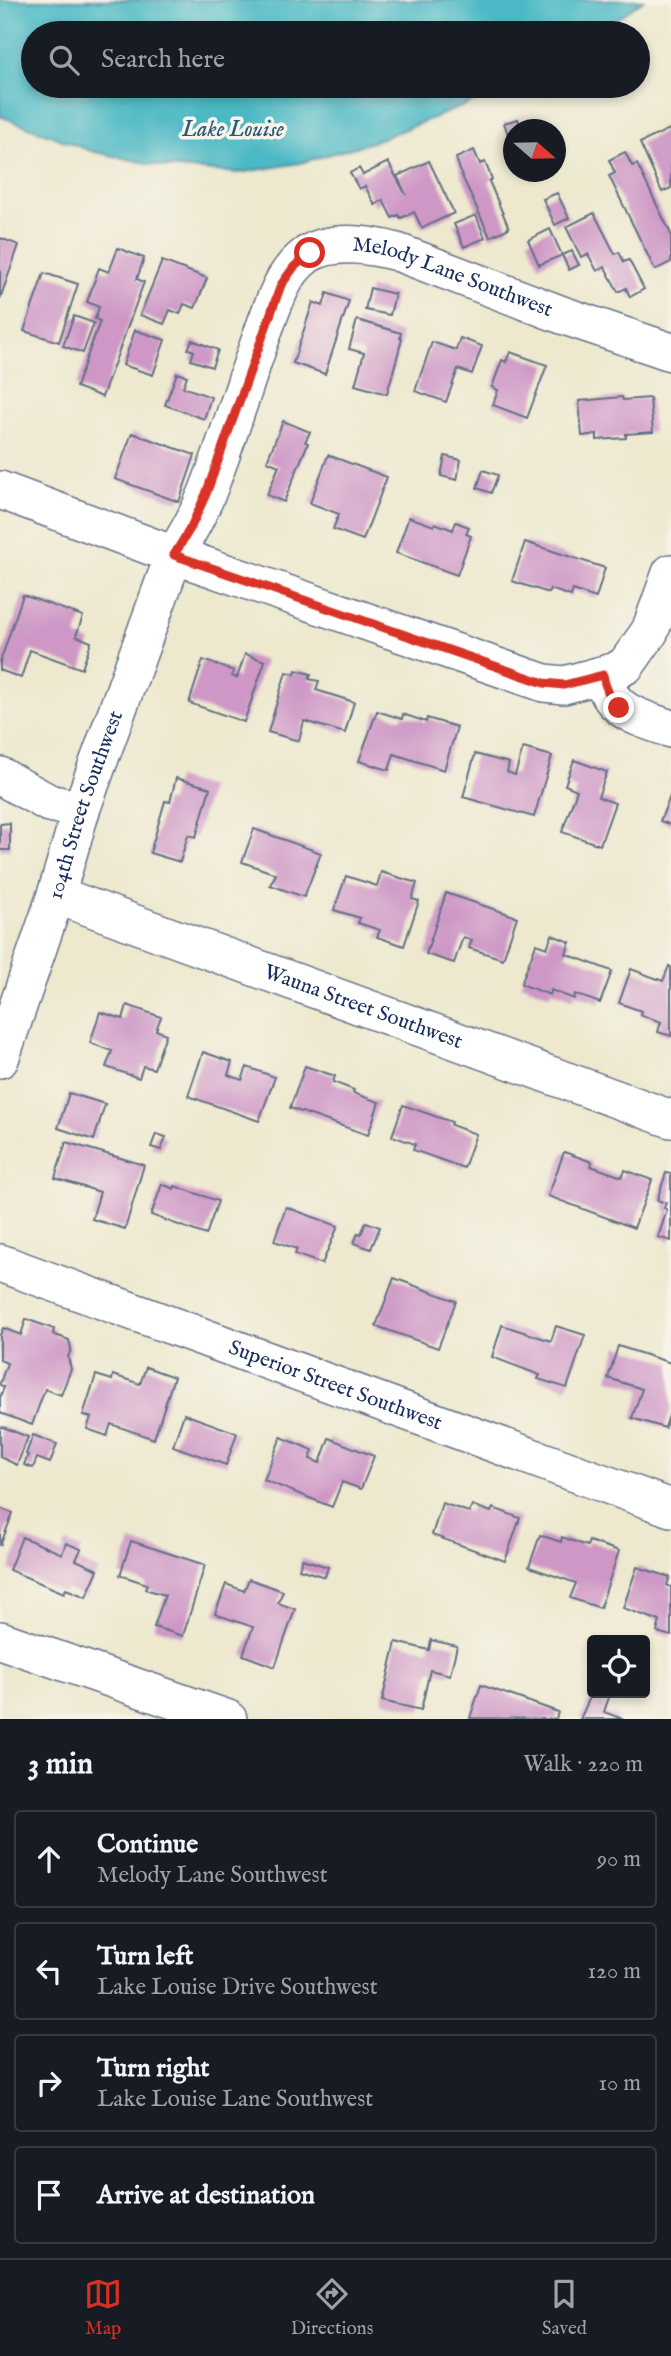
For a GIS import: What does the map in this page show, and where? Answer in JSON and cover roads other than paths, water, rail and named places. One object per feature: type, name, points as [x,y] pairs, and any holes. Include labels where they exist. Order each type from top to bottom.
[{"type":"street","name":"Melody Lane Southwest","points":[[174,555],[206,494],[281,285],[294,267],[310,253],[343,245],[376,247],[671,352]]},
{"type":"street","points":[[0,490],[174,555],[544,683],[564,685],[616,671],[626,665],[650,631],[671,573]]},
{"type":"street","name":"104th Street Southwest","points":[[3,1042],[56,895],[81,810],[174,555]]},
{"type":"street","points":[[603,675],[605,686],[619,708],[671,729]]},
{"type":"street","points":[[0,775],[49,803],[81,810]]},
{"type":"street","name":"Wauna Street Southwest","points":[[56,895],[671,1119]]},
{"type":"street","name":"Superior Street Southwest","points":[[0,1263],[671,1508]]},
{"type":"street","points":[[0,1640],[228,1719]]},
{"type":"water","name":"Lake Louise","points":[[0,0],[643,0],[614,21],[21,21],[21,98],[484,98],[372,142],[300,163],[238,173],[164,167],[91,151],[0,116]]}]
